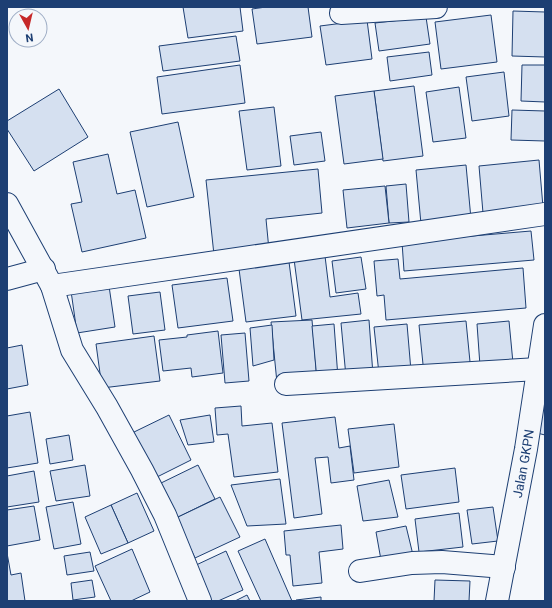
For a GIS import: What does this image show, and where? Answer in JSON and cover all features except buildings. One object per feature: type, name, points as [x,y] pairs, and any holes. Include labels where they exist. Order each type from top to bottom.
[{"type":"street","points":[[341,13],[436,7]]},
{"type":"street","points":[[7,204],[48,278],[72,350],[107,407],[165,515],[200,601]]},
{"type":"street","points":[[7,279],[48,278],[545,214]]},
{"type":"street","name":"Jalan GKPN","points":[[498,601],[526,449],[545,325]]},
{"type":"street","points":[[286,384],[538,369]]},
{"type":"street","points":[[360,571],[412,563],[504,567]]}]
